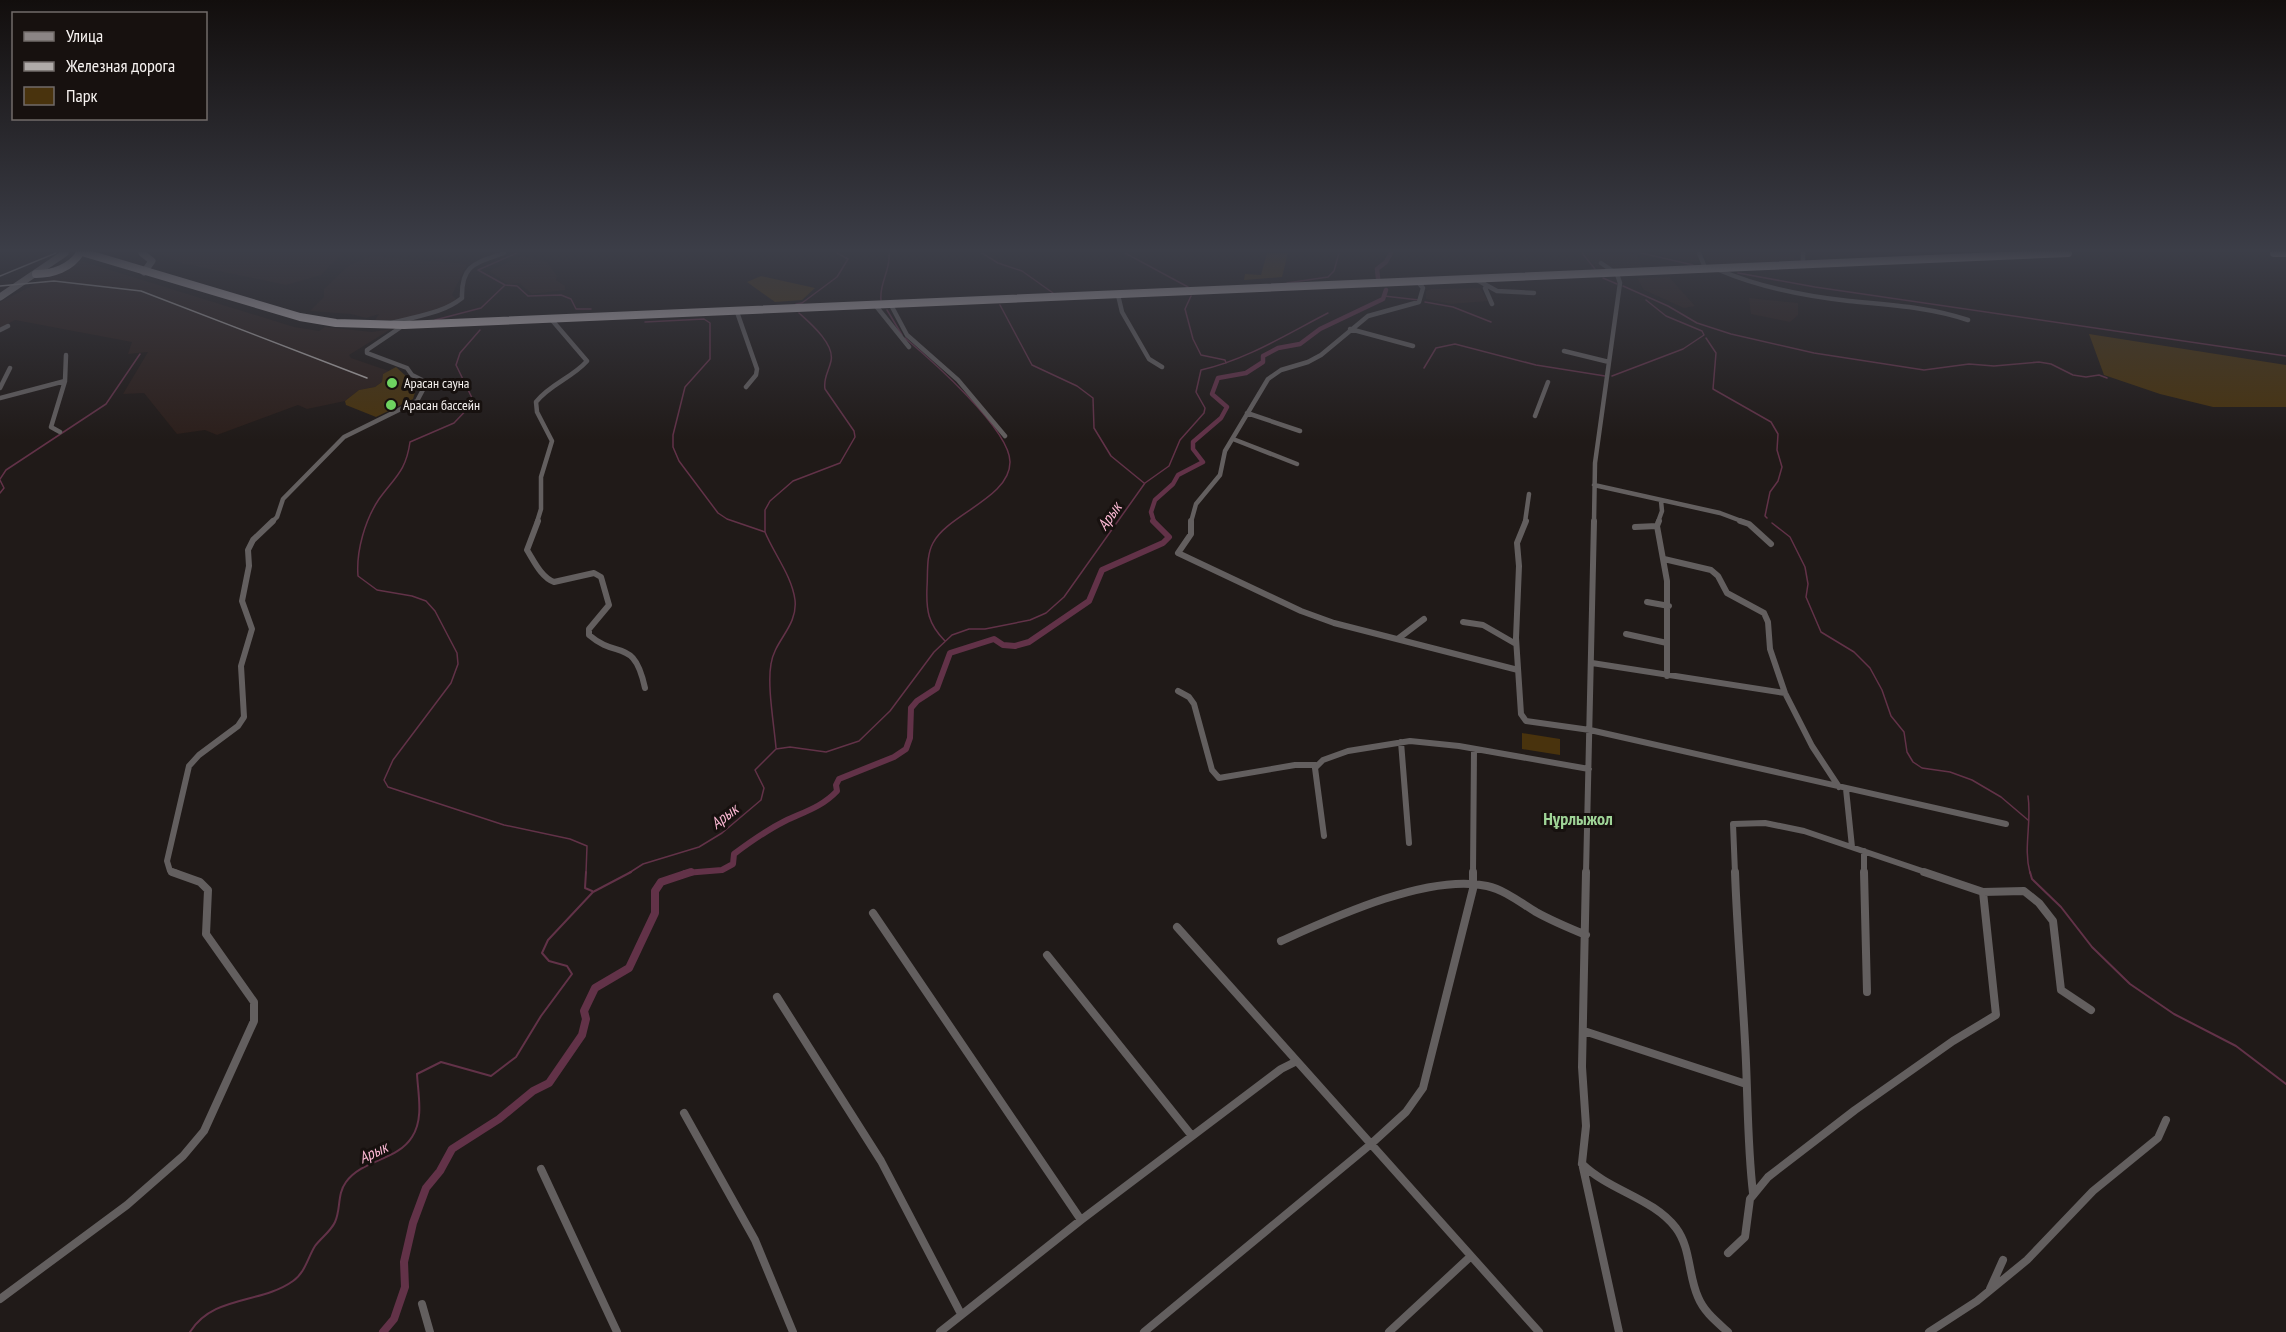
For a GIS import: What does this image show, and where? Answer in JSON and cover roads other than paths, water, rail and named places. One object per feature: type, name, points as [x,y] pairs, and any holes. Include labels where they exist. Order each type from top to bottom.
[{"type":"highway","points":[[290,315],[336,323],[384,325],[653,315]]},
{"type":"street","points":[[384,325],[426,315]]},
{"type":"street","points":[[738,315],[758,369],[746,387]]},
{"type":"street","points":[[887,315],[897,334],[909,347]]},
{"type":"street","points":[[896,315],[907,336],[957,380],[1005,436]]},
{"type":"street","points":[[1124,315],[1149,359],[1162,367]]},
{"type":"street","points":[[1371,315],[1350,329],[1321,355],[1308,362],[1281,370],[1268,379],[1225,451],[1220,476],[1196,504],[1190,524],[1191,534],[1178,553],[1314,616],[1334,623],[1518,670]]},
{"type":"street","points":[[1616,315],[1596,445],[1594,485],[1582,1066],[1586,1126],[1582,1163],[1619,1332]]},
{"type":"street","points":[[1948,315],[1968,320]]},
{"type":"street","points":[[551,319],[587,359],[581,367],[547,387],[536,402],[537,412],[548,428],[552,442],[550,455],[541,477],[543,503],[527,550],[543,577],[549,582],[559,583],[591,573],[601,577],[609,605],[589,629],[589,635],[599,643],[624,651],[634,658],[645,688]]},
{"type":"street","points":[[0,1299],[127,1205],[183,1156],[204,1131],[254,1021],[254,1002],[206,934],[208,890],[200,882],[170,871],[167,861],[189,766],[238,726],[243,717],[241,666],[252,629],[242,601],[249,566],[248,550],[253,540],[277,517],[283,500],[344,437],[417,401],[424,381],[412,375],[407,368],[367,353],[373,344],[404,325]]},
{"type":"street","points":[[0,330],[8,326]]},
{"type":"street","points":[[1350,329],[1413,346]]},
{"type":"street","points":[[1564,351],[1609,362]]},
{"type":"street","points":[[60,432],[51,427],[65,381],[66,355]]},
{"type":"street","points":[[0,388],[10,368]]},
{"type":"street","points":[[0,398],[65,381]]},
{"type":"street","points":[[1535,416],[1548,382]]},
{"type":"street","points":[[1247,413],[1300,431]]},
{"type":"street","points":[[1233,439],[1296,464]]},
{"type":"street","points":[[1594,485],[1707,509],[1746,523],[1771,544]]},
{"type":"street","points":[[1530,494],[1527,518],[1517,543],[1519,566],[1516,644],[1523,718],[1532,723],[1590,730],[2006,824]]},
{"type":"street","points":[[1661,501],[1662,511],[1657,526],[1664,559],[1669,606],[1667,676]]},
{"type":"street","points":[[1635,527],[1657,526]]},
{"type":"street","points":[[1664,559],[1711,570],[1718,576],[1727,593],[1764,613],[1768,622],[1771,656],[1785,693],[1812,746],[1843,788],[1852,847]]},
{"type":"street","points":[[1647,602],[1669,606]]},
{"type":"street","points":[[1399,638],[1424,619]]},
{"type":"street","points":[[1463,622],[1483,625],[1516,644]]},
{"type":"street","points":[[1626,634],[1667,643]]},
{"type":"street","points":[[1592,663],[1785,693]]},
{"type":"street","points":[[1178,691],[1189,697],[1194,704],[1212,770],[1219,778],[1304,764],[1316,765],[1336,754],[1401,742],[1438,742],[1589,769]]},
{"type":"street","points":[[1401,742],[1409,843]]},
{"type":"street","points":[[1335,746],[1336,754]]},
{"type":"street","points":[[1144,1332],[1371,1144],[1406,1112],[1423,1088],[1473,884],[1474,750]]},
{"type":"street","points":[[1316,765],[1314,772],[1324,836]]},
{"type":"street","points":[[1753,1193],[1749,1162],[1732,826],[1736,823],[1765,823],[1804,831],[1983,892],[2024,891],[2047,911],[2055,926],[2061,990],[2091,1010]]},
{"type":"street","points":[[1864,851],[1867,992]]},
{"type":"street","points":[[1281,941],[1337,916],[1396,897],[1454,884],[1490,887],[1550,919],[1586,934]]},
{"type":"street","points":[[1728,1253],[1744,1239],[1747,1233],[1746,1210],[1753,1193],[1809,1144],[1966,1032],[1993,1018],[1996,1013],[1990,976],[1983,892]]},
{"type":"street","points":[[873,913],[1081,1220]]},
{"type":"street","points":[[1177,927],[1295,1062],[1539,1332]]},
{"type":"street","points":[[1047,955],[1192,1136]]},
{"type":"street","points":[[777,997],[881,1161],[961,1314]]},
{"type":"street","points":[[1584,1031],[1746,1084]]},
{"type":"street","points":[[940,1332],[1081,1220],[1281,1069],[1295,1062]]},
{"type":"street","points":[[684,1113],[755,1240],[793,1332]]},
{"type":"street","points":[[1929,1332],[1988,1293],[2027,1260],[2093,1191],[2158,1138],[2166,1120]]},
{"type":"street","points":[[1582,1163],[1606,1186],[1648,1206],[1675,1227],[1686,1248],[1698,1296],[1710,1315],[1728,1332]]},
{"type":"street","points":[[542,1169],[617,1332]]},
{"type":"street","points":[[1389,1332],[1471,1256]]},
{"type":"street","points":[[1988,1293],[2003,1260]]},
{"type":"street","points":[[422,1304],[430,1332]]},
{"type":"waterway","points":[[435,320],[454,315]]},
{"type":"waterway","points":[[765,532],[765,510],[770,501],[793,481],[840,463],[855,437],[854,431],[825,389],[825,378],[831,361],[826,341],[801,315]]},
{"type":"waterway","points":[[890,315],[902,335]]},
{"type":"waterway","points":[[1005,315],[1032,365],[1077,386],[1093,398],[1094,428],[1111,456],[1144,483]]},
{"type":"waterway","points":[[1187,315],[1193,339],[1201,355],[1225,360],[1226,363]]},
{"type":"waterway","name":"Арык","points":[[1226,363],[1282,338],[1324,315]]},
{"type":"waterway","points":[[1154,522],[1151,512],[1155,500],[1173,484],[1178,475],[1203,462],[1193,449],[1193,442],[1221,418],[1227,407],[1212,394],[1218,378],[1246,373],[1263,362],[1263,356],[1278,348],[1300,344],[1320,329],[1349,315]]},
{"type":"waterway","points":[[1474,315],[1491,322]]},
{"type":"waterway","points":[[1612,376],[1683,349],[1704,335],[1702,331],[1665,315]]},
{"type":"waterway","points":[[1684,315],[1697,323],[1731,334],[1814,353],[1924,370],[1969,364],[1994,366],[2039,362],[2051,364],[2073,375],[2086,377],[2099,375],[2107,378]]},
{"type":"waterway","points":[[2007,315],[2286,356]]},
{"type":"waterway","points":[[645,322],[704,319],[710,323],[710,359],[685,387],[673,435],[673,447],[679,461],[718,513],[727,519],[765,532]]},
{"type":"waterway","points":[[480,330],[460,353],[456,365],[474,402],[454,423],[410,442],[403,467],[379,499],[362,536],[358,576],[377,590],[412,596],[426,601],[435,611],[457,653],[458,664],[451,683],[393,760],[384,780],[388,787],[504,825],[570,839],[587,846],[586,873]]},
{"type":"waterway","points":[[905,338],[949,378],[983,414],[1007,448],[1010,462],[1007,475],[1000,486],[990,496],[951,523],[933,543],[929,553],[928,610],[935,629],[945,641]]},
{"type":"waterway","points":[[1706,338],[1716,353],[1713,389],[1771,422],[1778,434],[1777,450],[1782,467],[1778,481],[1770,492],[1765,516],[1767,518]]},
{"type":"waterway","points":[[1424,368],[1436,348],[1455,344],[1536,365],[1605,376]]},
{"type":"waterway","points":[[0,479],[6,470],[106,404],[140,354]]},
{"type":"waterway","name":"Арык","points":[[629,873],[643,864],[699,847],[722,833],[761,800],[764,788],[755,770],[776,749],[790,747],[826,752],[859,741],[890,711],[934,652],[952,635],[969,629],[985,629],[1030,620],[1046,613],[1064,597],[1145,483],[1169,466],[1180,440],[1204,413],[1205,408],[1196,392],[1201,370],[1226,363]]},
{"type":"waterway","points":[[0,480],[4,488],[0,493]]},
{"type":"waterway","points":[[689,873],[722,870],[733,864],[734,854],[752,841],[831,797],[837,791],[836,785],[839,779],[894,757],[906,749],[910,738],[911,708],[917,701],[937,688],[950,653],[994,639],[1003,645],[1015,646],[1029,642],[1089,601],[1102,570],[1163,543],[1169,537],[1154,522]]},
{"type":"waterway","points":[[1772,523],[1790,537],[1805,567],[1808,584],[1806,597],[1821,632],[1854,652],[1870,668],[1882,690],[1891,716],[1904,732],[1907,752],[1913,762],[1922,768],[1950,772],[1972,780],[2001,797],[2028,820]]},
{"type":"waterway","points":[[765,532],[787,574],[795,600],[793,618],[776,648],[771,664],[770,694],[776,748]]},
{"type":"waterway","points":[[2028,796],[2027,854],[2030,873]]},
{"type":"waterway","points":[[586,872],[585,888],[592,891]]},
{"type":"waterway","name":"Арык","points":[[190,1332],[211,1312],[280,1288],[297,1278],[315,1246],[335,1222],[341,1191],[346,1182],[361,1169],[398,1151],[412,1137],[419,1114],[417,1074],[441,1062],[491,1076],[516,1057],[541,1016],[572,974],[567,966],[549,961],[542,953],[548,940],[593,892],[631,872]]},
{"type":"waterway","points":[[2030,872],[2032,879],[2061,907],[2092,947],[2130,984],[2174,1014],[2236,1046],[2286,1084]]},
{"type":"waterway","points":[[383,1332],[394,1319],[405,1287],[404,1262],[413,1223],[426,1188],[440,1171],[452,1149],[499,1119],[533,1091],[549,1083],[582,1035],[586,1019],[584,1011],[595,988],[629,968],[655,913],[655,891],[661,882],[689,873]]},
{"type":"railway","points":[[204,315],[367,378]]},
{"type":"place","name":"Арасан сауна","points":[[392,383]]},
{"type":"place","name":"Арасан бассейн","points":[[391,405]]},
{"type":"district","name":"Нұрлыжол","points":[[1578,818]]}]
